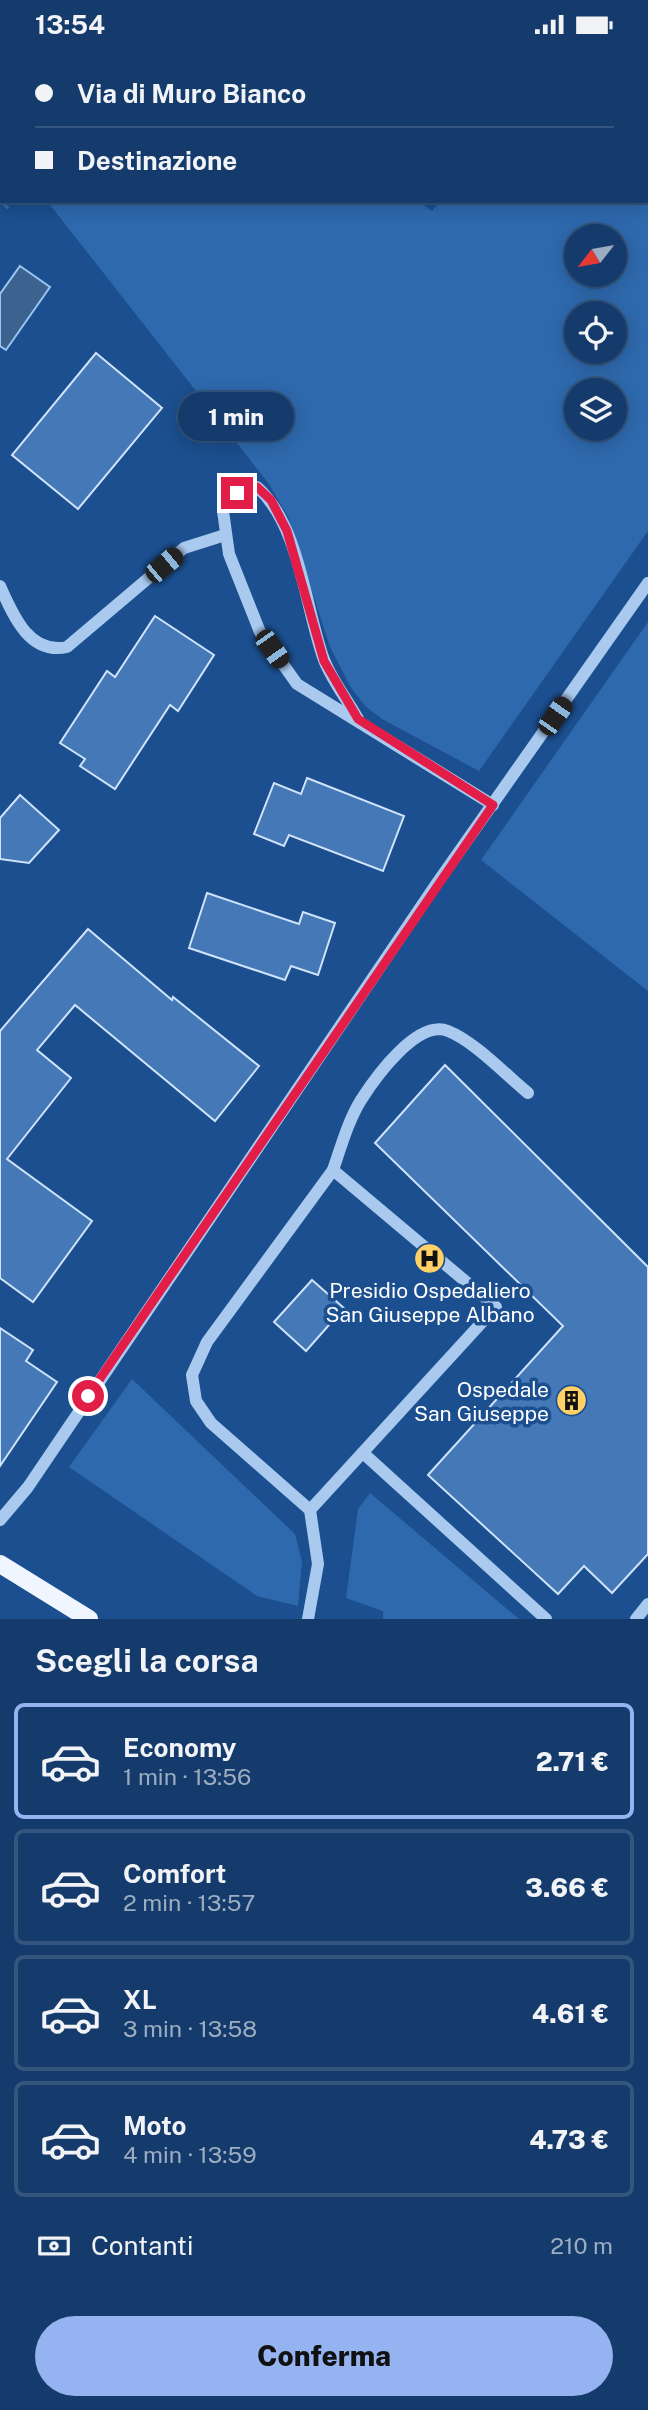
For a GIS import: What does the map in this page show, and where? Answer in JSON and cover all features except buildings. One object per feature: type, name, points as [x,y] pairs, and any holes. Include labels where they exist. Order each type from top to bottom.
[{"type":"main road","points":[[0,1564],[89,1619]]},
{"type":"street","points":[[358,719],[324,661],[287,531],[271,500],[257,487],[237,493],[223,511],[225,535],[260,632],[297,684],[358,719],[493,805]]},
{"type":"street","points":[[0,586],[13,614],[37,646],[54,650],[66,647],[184,548],[225,535]]},
{"type":"street","points":[[0,1520],[28,1487],[493,805],[648,583]]},
{"type":"street","points":[[308,1619],[318,1564],[310,1510],[211,1423],[196,1401],[191,1388],[192,1375],[207,1342],[333,1170],[360,1102],[409,1042],[426,1031],[441,1030],[459,1037],[528,1094]]},
{"type":"street","points":[[310,1510],[496,1307],[333,1170]]},
{"type":"street","points":[[363,1453],[546,1619]]},
{"type":"street","points":[[636,1619],[648,1604]]},
{"type":"shaded area","points":[[49,203],[421,203],[432,211],[438,203],[648,203],[648,531],[479,771],[382,719],[365,706],[350,686],[330,647],[288,517],[269,484]]},
{"type":"shaded area","points":[[20,266],[50,287],[6,350],[0,346],[0,294]]},
{"type":"shaded area","points":[[648,622],[648,991],[481,860]]},
{"type":"shaded area","points":[[132,1379],[295,1534],[302,1562],[298,1606],[257,1596],[69,1467]]},
{"type":"shaded area","points":[[370,1493],[519,1619],[383,1619],[383,1611],[346,1598],[358,1509]]},
{"type":"place","name":"Presidio Ospedaliero San Giuseppe Albano","points":[[430,1258]]},
{"type":"place","name":"Ospedale San Giuseppe","points":[[572,1401]]},
{"type":"route","points":[[88,1396],[493,805],[358,719],[324,661],[287,531],[271,500],[257,487],[237,493]]}]
